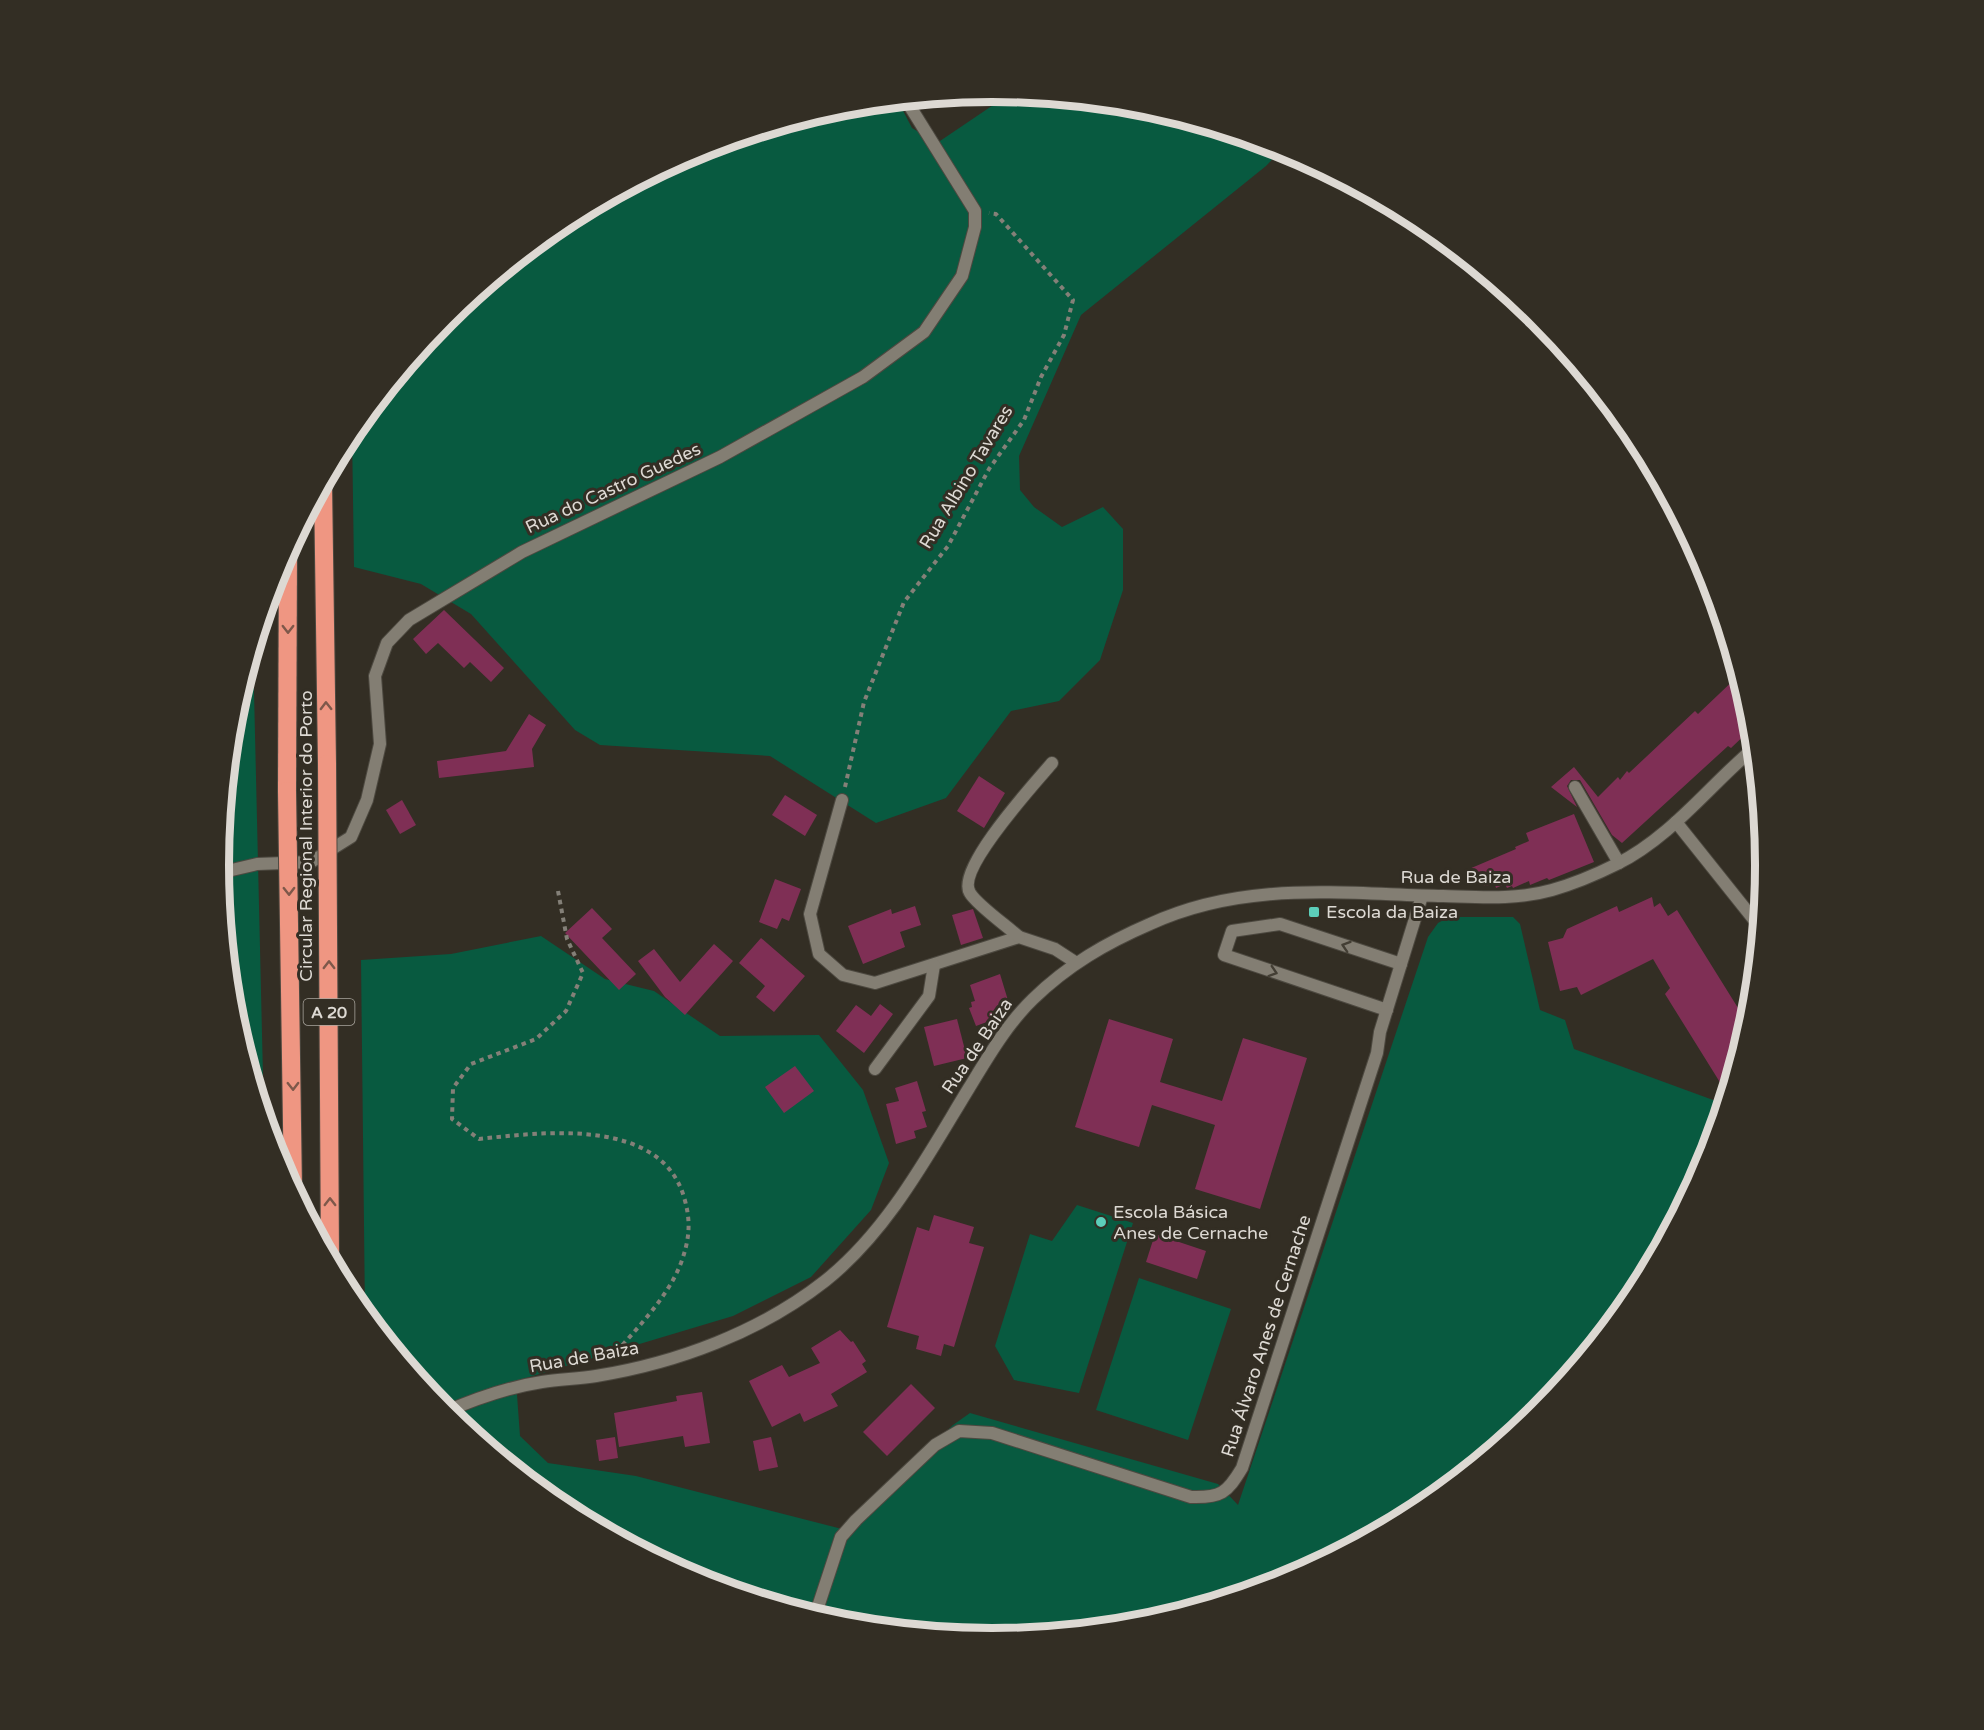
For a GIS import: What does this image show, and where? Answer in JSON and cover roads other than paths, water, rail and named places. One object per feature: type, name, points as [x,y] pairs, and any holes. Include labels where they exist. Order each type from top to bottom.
[{"type":"highway","name":"Circular Regional Interior do Porto","points":[[323,498],[330,1244]]},
{"type":"highway","name":"Circular Regional Interior do Porto","points":[[288,571],[287,791],[293,1169]]},
{"type":"street","name":"Rua do Castro Guedes","points":[[229,871],[256,864],[311,862],[351,837],[367,800],[380,744],[375,676],[387,643],[409,620],[522,552],[720,457],[863,377],[924,332],[962,276],[975,227],[975,211],[910,107]]},
{"type":"street","name":"Rua de Baiza","points":[[455,1408],[539,1382],[594,1376],[641,1367],[722,1341],[779,1314],[827,1279],[871,1235],[908,1185],[993,1049],[1030,1001],[1075,962],[1154,922],[1238,896],[1310,891],[1497,898],[1551,891],[1619,863],[1676,822],[1746,755]]},
{"type":"street","points":[[1052,763],[975,859],[967,881],[969,893],[1019,937],[1055,949],[1075,962]]},
{"type":"street","points":[[1575,786],[1619,863]]},
{"type":"street","points":[[842,800],[810,914],[819,954],[843,975],[875,984],[1019,937]]},
{"type":"street","points":[[1676,822],[1753,917]]},
{"type":"street","name":"Rua Álvaro Anes de Cernache","points":[[818,1607],[841,1537],[935,1445],[959,1431],[992,1433],[1191,1497],[1212,1498],[1230,1488],[1242,1468],[1377,1053],[1387,1010],[1422,896]]},
{"type":"street","points":[[1387,1010],[1224,955],[1232,931],[1280,924],[1401,964]]},
{"type":"street","points":[[875,1069],[929,996],[934,965]]},
{"type":"place","name":"Escola da Baiza","points":[[1314,912]]},
{"type":"place","name":"Escola Básica Anes de Cernache","points":[[1101,1222]]}]
